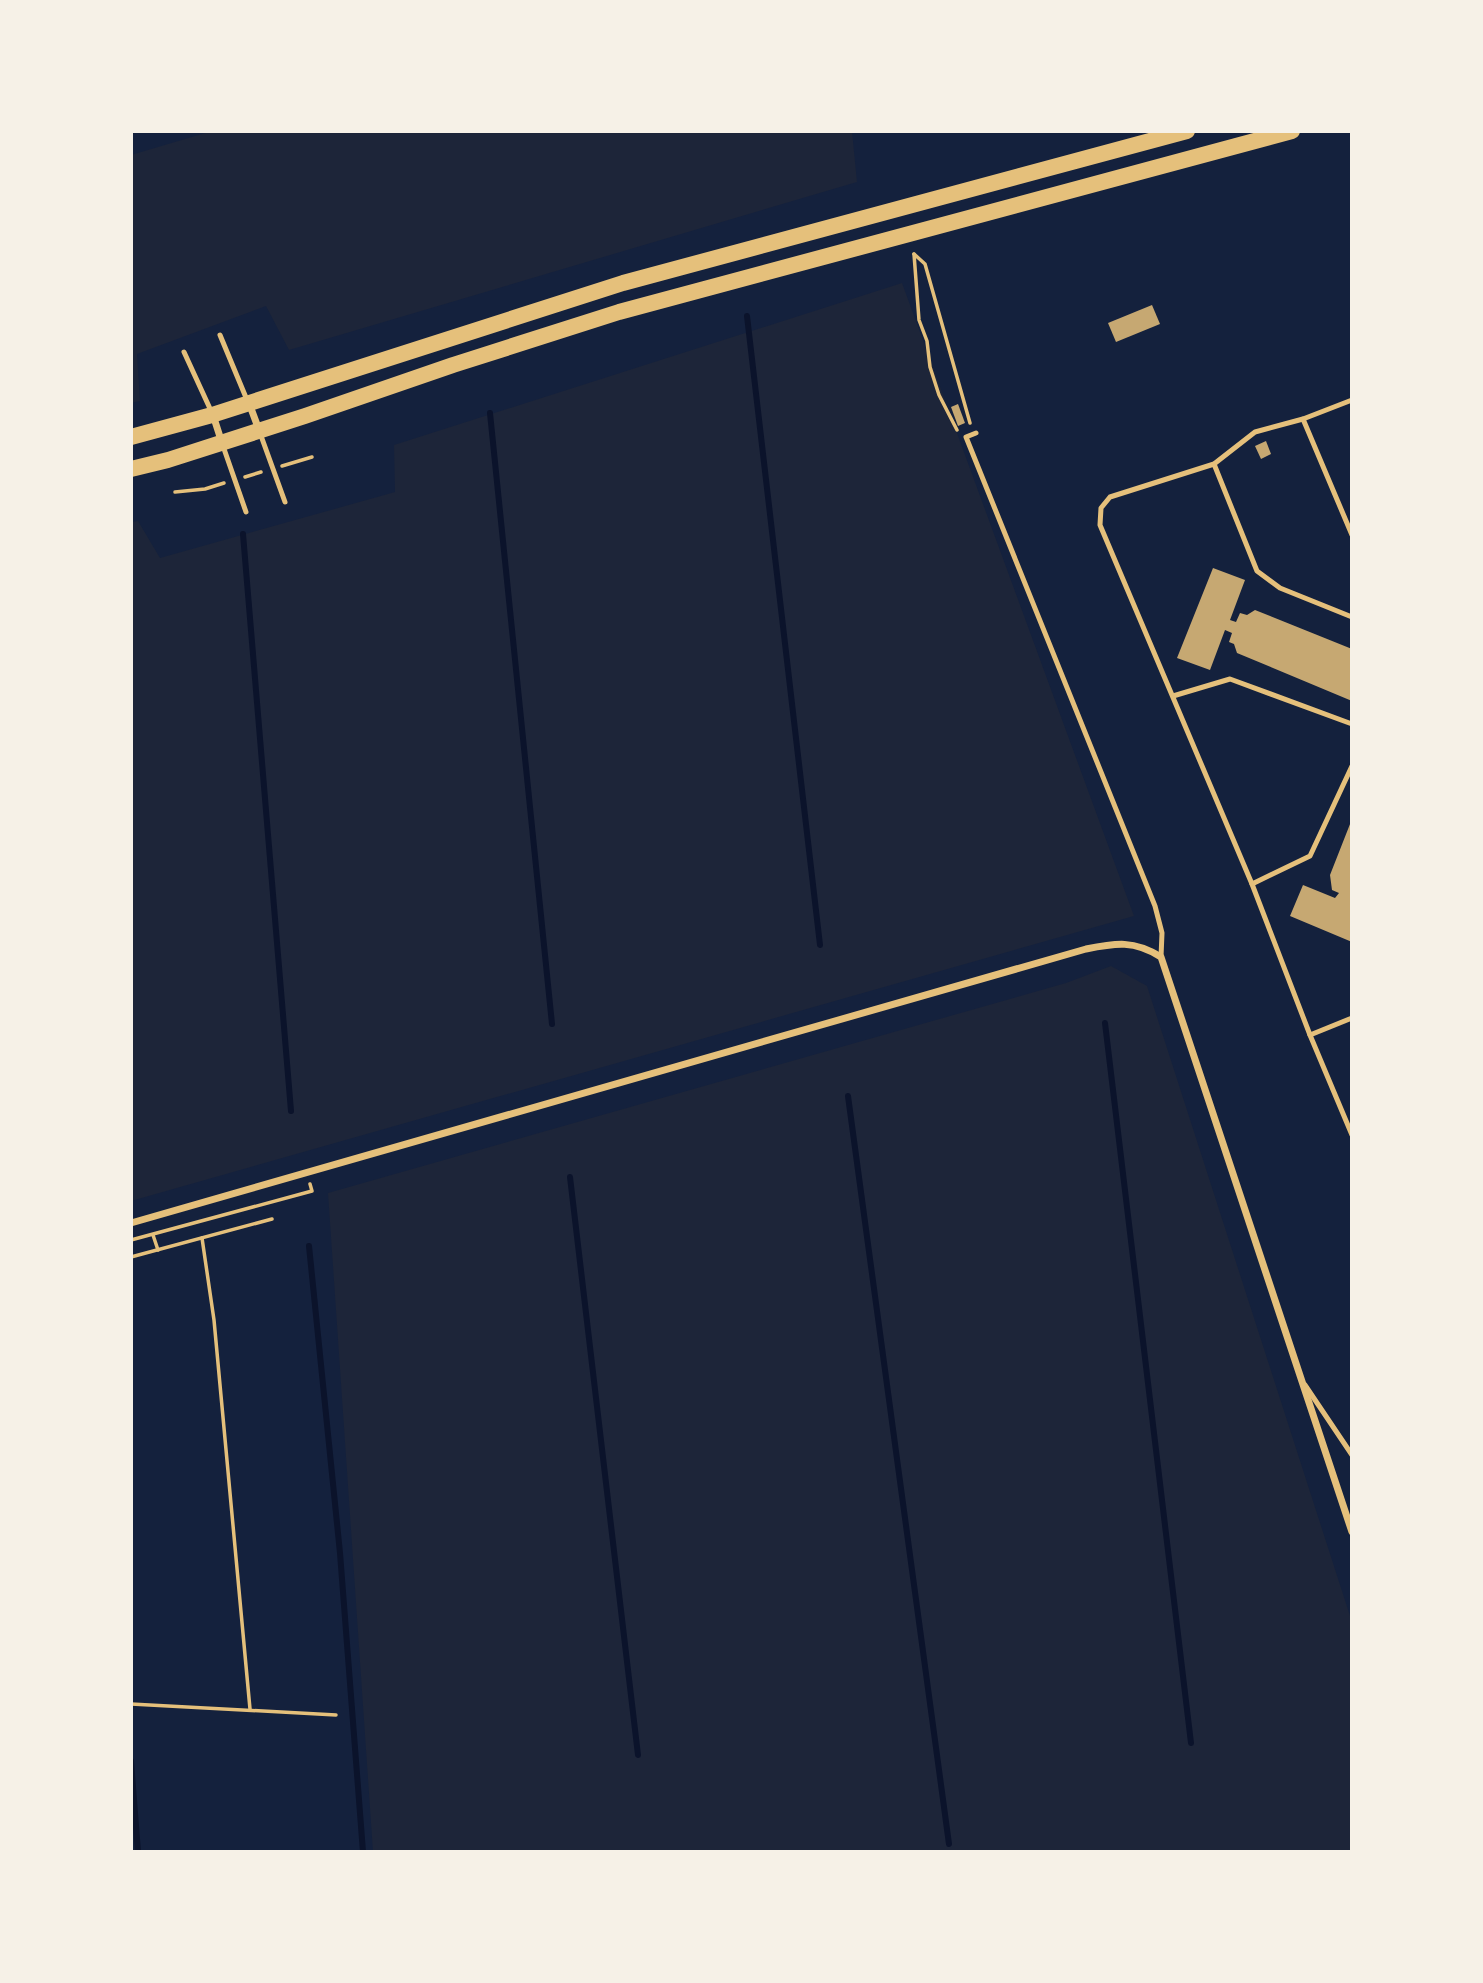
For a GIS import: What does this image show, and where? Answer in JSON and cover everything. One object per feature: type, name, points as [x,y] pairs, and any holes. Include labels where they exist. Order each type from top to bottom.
[{"type":"main road","points":[[131,437],[212,415],[623,283],[1187,131]]},
{"type":"main road","points":[[131,469],[222,443],[619,312],[1292,131]]},
{"type":"street","points":[[249,403],[259,430]]},
{"type":"street","points":[[212,415],[222,443]]},
{"type":"street","points":[[131,1223],[1086,949],[1135,944],[1161,957],[1352,1532]]},
{"type":"lane","points":[[220,335],[249,403]]},
{"type":"lane","points":[[184,352],[212,415]]},
{"type":"lane","points":[[1352,400],[1303,419],[1255,432],[1214,464],[1110,498],[1101,508],[1100,525],[1252,884],[1352,1135]]},
{"type":"lane","points":[[1303,419],[1352,535]]},
{"type":"lane","points":[[259,430],[285,502]]},
{"type":"lane","points":[[971,435],[1155,906],[1162,933],[1161,957]]},
{"type":"lane","points":[[222,443],[246,512]]},
{"type":"lane","points":[[1214,464],[1257,571],[1280,588],[1352,617]]},
{"type":"lane","points":[[1173,696],[1230,679],[1352,724]]},
{"type":"lane","points":[[1252,884],[1310,856],[1352,766]]},
{"type":"lane","points":[[1310,1035],[1352,1018]]},
{"type":"lane","points":[[1304,1384],[1352,1455]]},
{"type":"path","points":[[914,254],[925,264],[968,411],[971,435],[957,430],[944,406],[930,367],[919,320],[914,254]]},
{"type":"path","points":[[131,1240],[312,1191],[307,1172]]},
{"type":"path","points":[[131,1257],[272,1219]]},
{"type":"path","points":[[153,1234],[158,1250]]},
{"type":"path","points":[[202,1238],[214,1320],[250,1709]]},
{"type":"path","points":[[131,1704],[336,1715]]},
{"type":"shaded area","points":[[212,131],[852,131],[857,182],[289,350],[266,306],[137,354],[140,401],[131,403],[131,155]]},
{"type":"shaded area","points":[[902,283],[1134,916],[131,1201],[131,522],[138,521],[160,558],[395,492],[394,445]]},
{"type":"shaded area","points":[[1111,966],[1147,986],[1352,1622],[1352,1852],[373,1852],[328,1193],[1066,983]]},
{"type":"building","points":[[1152,305],[1160,324],[1116,342],[1108,323]]},
{"type":"building","points":[[958,404],[965,423],[958,426],[951,407]]},
{"type":"building","points":[[1266,441],[1271,454],[1261,459],[1255,446]]},
{"type":"building","points":[[1213,568],[1245,580],[1230,620],[1236,622],[1240,613],[1247,615],[1255,610],[1352,649],[1352,701],[1237,653],[1234,644],[1229,642],[1232,633],[1225,630],[1210,670],[1177,658]]},
{"type":"building","points":[[1352,819],[1352,942],[1290,916],[1303,885],[1335,898],[1339,893],[1332,890],[1330,875]]},
{"type":"waterway","points":[[747,316],[820,945]]},
{"type":"waterway","points":[[490,413],[552,1024]]},
{"type":"waterway","points":[[243,534],[291,1111]]},
{"type":"waterway","points":[[1105,1023],[1191,1743]]},
{"type":"waterway","points":[[848,1096],[949,1844]]},
{"type":"waterway","points":[[570,1177],[638,1755]]},
{"type":"waterway","points":[[309,1246],[340,1553],[363,1852]]},
{"type":"waterway","points":[[131,1761],[138,1852]]}]
